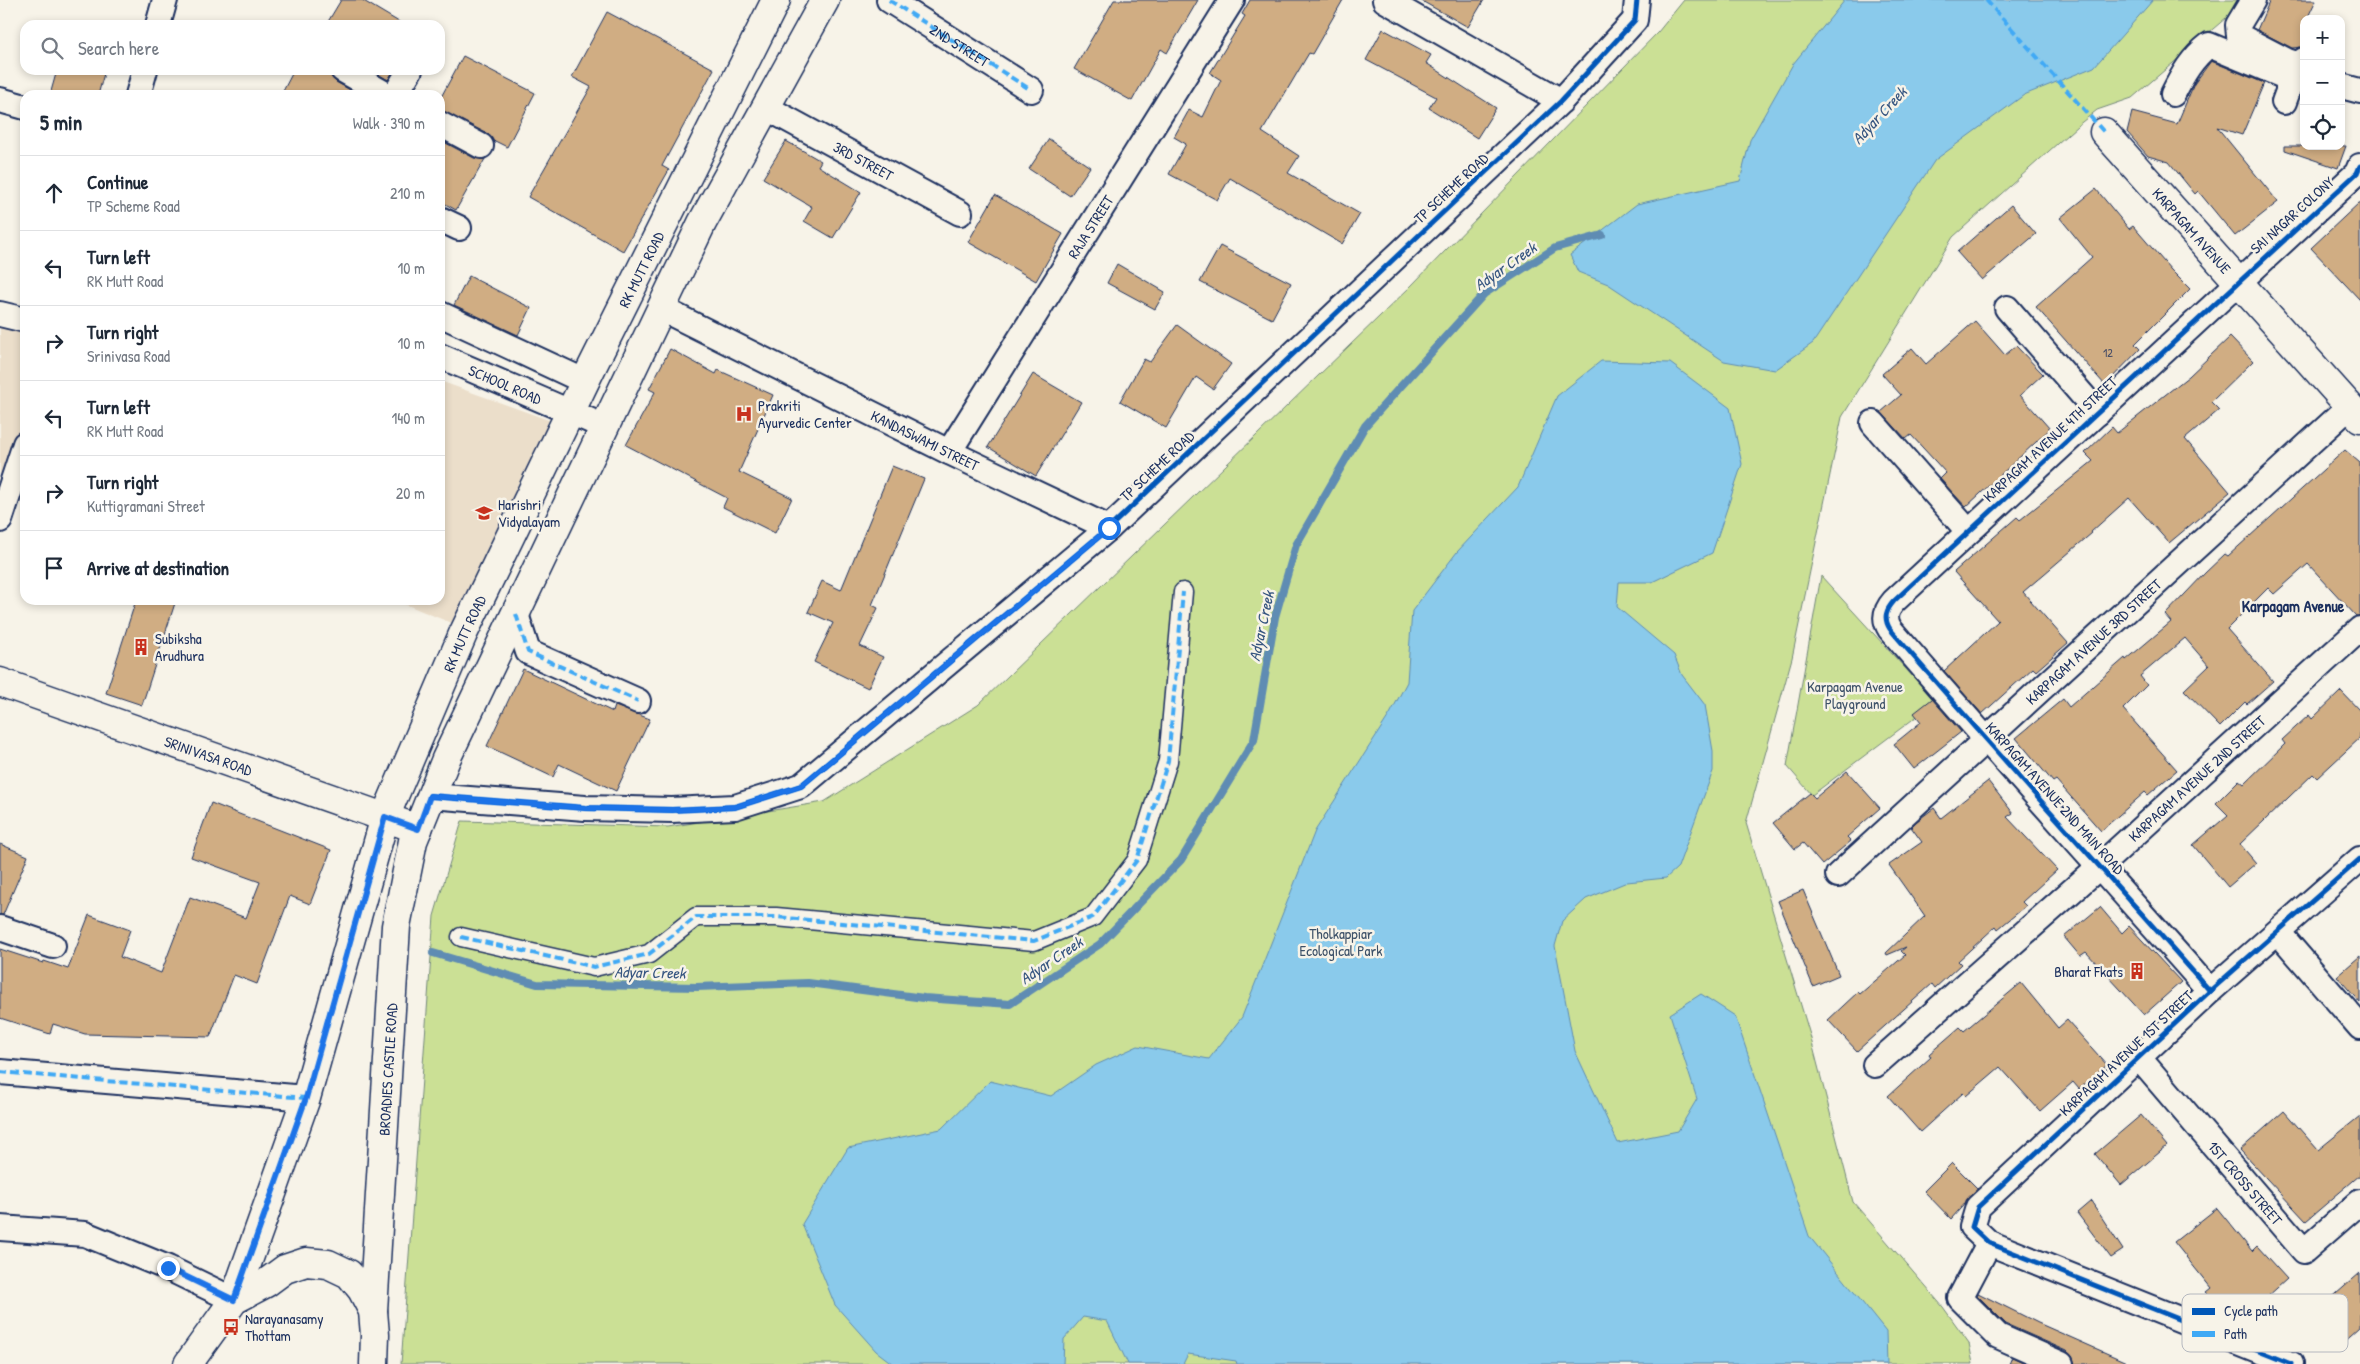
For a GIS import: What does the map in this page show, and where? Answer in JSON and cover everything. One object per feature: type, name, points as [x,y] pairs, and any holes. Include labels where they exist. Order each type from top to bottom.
[{"type":"main road","name":"RK MUTT ROAD","points":[[234,1300],[306,1098],[385,817],[463,634],[776,0]]},
{"type":"main road","points":[[418,829],[430,796],[706,215],[767,108],[825,0]]},
{"type":"main road","name":"KARPAGAM AVENUE","points":[[2104,132],[2355,412]]},
{"type":"main road","name":"SRINIVASA ROAD","points":[[0,682],[418,829]]},
{"type":"main road","name":"BROADIES CASTLE ROAD","points":[[374,1364],[375,1335],[373,1311],[396,926],[418,829]]},
{"type":"main road","points":[[188,1364],[234,1300],[266,1283],[285,1269],[306,1262],[328,1264],[349,1274],[362,1290],[373,1311]]},
{"type":"street","points":[[159,20],[165,0]]},
{"type":"street","name":"2ND STREET","points":[[889,0],[1031,90]]},
{"type":"street","name":"RAJA STREET","points":[[949,452],[1232,0]]},
{"type":"street","points":[[1385,0],[1561,101]]},
{"type":"street","name":"TP SCHEME ROAD","points":[[430,796],[585,808],[672,810],[735,807],[801,786],[1109,528],[1561,101],[1635,20],[1637,0]]},
{"type":"street","points":[[2253,0],[2238,25],[2239,36],[2287,61],[2298,79]]},
{"type":"street","points":[[2173,94],[2187,66],[2210,44],[2298,79]]},
{"type":"street","points":[[139,90],[144,75]]},
{"type":"street","points":[[352,75],[378,90]]},
{"type":"street","points":[[398,90],[407,75]]},
{"type":"street","points":[[2345,87],[2360,91]]},
{"type":"street","points":[[0,100],[20,106]]},
{"type":"street","name":"3RD STREET","points":[[767,108],[960,213]]},
{"type":"street","points":[[445,127],[481,146]]},
{"type":"street","name":"SAI NAGAR COLONY","points":[[2238,282],[2357,173],[2360,166]]},
{"type":"street","name":"KARPAGAM AVENUE 4TH STREET","points":[[1886,618],[1888,608],[1894,601],[2238,282]]},
{"type":"street","points":[[2007,308],[2098,413]]},
{"type":"street","name":"KANDASWAMI STREET","points":[[662,309],[949,452],[1109,528]]},
{"type":"street","points":[[0,314],[20,319]]},
{"type":"street","points":[[445,316],[586,382]]},
{"type":"street","name":"SCHOOL ROAD","points":[[445,358],[606,427]]},
{"type":"street","name":"KARPAGAM AVENUE 3RD STREET","points":[[1838,875],[2355,412]]},
{"type":"street","points":[[1873,423],[1968,531]]},
{"type":"street","points":[[0,520],[20,459]]},
{"type":"street","points":[[461,937],[594,967],[648,954],[696,917],[776,917],[1034,941],[1093,917],[1138,860],[1168,761],[1183,592]]},
{"type":"street","points":[[516,614],[528,652],[638,701]]},
{"type":"street","name":"KARPAGAM AVENUE 2ND MAIN ROAD","points":[[1886,618],[1890,629],[1986,742],[2100,866],[2210,991]]},
{"type":"street","name":"KARPAGAM AVENUE 2ND STREET","points":[[1875,1065],[2100,866],[2360,629]]},
{"type":"street","name":"KARPAGAM AVENUE 1ST STREET","points":[[1988,1243],[1972,1227],[1978,1207],[2210,991],[2360,859]]},
{"type":"street","points":[[0,928],[53,946]]},
{"type":"street","points":[[2278,932],[2360,1027]]},
{"type":"street","name":"1ST CROSS STREET","points":[[2139,1058],[2304,1251],[2360,1202]]},
{"type":"street","points":[[0,1072],[306,1098]]},
{"type":"street","points":[[0,1228],[85,1234],[168,1268],[234,1300]]},
{"type":"street","points":[[2062,1364],[1998,1336],[1960,1298],[1988,1243],[2182,1320]]},
{"type":"street","points":[[2261,1352],[2291,1364]]},
{"type":"shaded area","points":[[0,327],[20,332],[20,438],[0,504]]},
{"type":"shaded area","name":"Harishri Vidyalayam","points":[[445,383],[565,426],[478,634],[407,605],[445,605]]},
{"type":"green space","name":"Tholkappiar Ecological Park","points":[[1684,0],[2247,0],[2132,98],[2097,110],[2077,126],[1953,237],[1842,417],[1792,658],[1746,823],[1810,1035],[1853,1202],[1943,1307],[1969,1343],[1973,1364],[401,1364],[434,916],[462,821],[668,827],[824,802],[978,705],[1411,286],[1658,32]]},
{"type":"green space","name":"Karpagam Avenue Playground","points":[[1821,576],[1936,702],[1812,795],[1787,766]]},
{"type":"water","points":[[1845,0],[2153,0],[2094,67],[2024,95],[1935,160],[1813,343],[1775,370],[1724,361],[1608,284],[1578,272],[1570,255],[1637,204],[1740,181],[1750,140],[1793,64]]},
{"type":"water","points":[[1601,361],[1670,363],[1730,408],[1742,464],[1712,553],[1652,582],[1619,582],[1617,607],[1674,655],[1682,675],[1705,705],[1713,751],[1713,771],[1678,867],[1666,878],[1627,882],[1586,899],[1562,921],[1555,946],[1575,1051],[1618,1143],[1678,1131],[1697,1099],[1670,1014],[1701,994],[1735,1016],[1809,1236],[1886,1332],[1887,1364],[1237,1364],[1236,1361],[1188,1354],[1183,1364],[1128,1364],[1107,1321],[1083,1317],[1064,1339],[1063,1364],[893,1364],[876,1351],[835,1305],[802,1224],[848,1148],[941,1129],[990,1081],[1051,1096],[1096,1065],[1138,1046],[1209,1059],[1242,1017],[1315,831],[1390,714],[1407,682],[1412,611],[1457,552],[1518,487],[1557,396]]},
{"type":"building","points":[[341,0],[362,0],[396,20],[329,20]]},
{"type":"building","points":[[1114,0],[1198,0],[1167,53],[1161,49],[1132,101],[1074,69]]},
{"type":"building","points":[[1250,0],[1343,0],[1312,54],[1309,53],[1262,132],[1299,156],[1288,173],[1360,214],[1342,244],[1230,178],[1217,200],[1169,174],[1186,144],[1174,137],[1189,110],[1203,117],[1221,80],[1210,73],[1245,16],[1242,14]]},
{"type":"building","points":[[1420,0],[1484,0],[1468,27]]},
{"type":"building","points":[[2270,0],[2316,0],[2309,15],[2300,15],[2300,47],[2292,48],[2257,30]]},
{"type":"building","points":[[607,12],[714,69],[662,166],[669,170],[623,251],[528,197],[591,87],[572,77]]},
{"type":"building","points":[[1383,29],[1431,55],[1426,63],[1496,108],[1477,138],[1429,108],[1436,97],[1366,60]]},
{"type":"building","points":[[463,56],[535,93],[507,147],[494,142],[488,134],[445,112],[445,90]]},
{"type":"building","points":[[2211,61],[2264,83],[2242,135],[2217,127],[2278,202],[2235,236],[2198,191],[2195,194],[2169,162],[2148,156],[2127,132],[2132,112],[2177,124],[2194,84]]},
{"type":"building","points":[[56,75],[104,75],[99,90],[51,90]]},
{"type":"building","points":[[291,75],[331,75],[336,82],[350,90],[284,90]]},
{"type":"building","points":[[380,75],[391,75],[388,80]]},
{"type":"building","points":[[1049,139],[1090,167],[1070,196],[1029,169]]},
{"type":"building","points":[[786,141],[821,161],[818,166],[861,192],[833,238],[804,221],[812,207],[763,178]]},
{"type":"building","points":[[445,143],[474,158],[485,159],[456,210],[445,204]]},
{"type":"building","points":[[2285,146],[2300,146],[2300,150],[2345,150],[2338,168],[2285,150]]},
{"type":"building","points":[[2096,189],[2129,229],[2133,226],[2190,289],[2135,344],[2140,349],[2105,385],[2036,307],[2092,257],[2060,218]]},
{"type":"building","points":[[995,195],[1063,234],[1036,281],[968,242]]},
{"type":"building","points":[[2360,202],[2360,300],[2311,248]]},
{"type":"building","points":[[2011,205],[2036,234],[1982,280],[1957,252]]},
{"type":"building","points":[[1220,246],[1291,283],[1272,319],[1200,282]]},
{"type":"building","points":[[1117,264],[1165,292],[1155,309],[1107,283]]},
{"type":"building","points":[[469,276],[531,308],[518,335],[454,305]]},
{"type":"building","points":[[1975,321],[2005,355],[2016,346],[2043,374],[2020,395],[2050,429],[1966,507],[1940,479],[1946,473],[1911,435],[1906,439],[1881,412],[1901,395],[1882,374],[1912,348],[1926,364]]},
{"type":"building","points":[[1177,325],[1231,364],[1213,389],[1196,377],[1166,428],[1120,401],[1144,359],[1150,362]]},
{"type":"building","points":[[2230,337],[2253,361],[2211,402],[2219,410],[2185,439],[2230,492],[2169,543],[2129,498],[2092,533],[2023,592],[2068,643],[2036,671],[2033,668],[1982,714],[1944,671],[1998,621],[1954,572],[2017,517],[2020,520],[2093,461],[2085,453],[2112,427],[2117,433],[2189,376]]},
{"type":"building","points":[[670,349],[716,374],[718,370],[773,395],[739,472],[792,498],[775,533],[723,507],[727,498],[626,445],[655,392],[649,389]]},
{"type":"building","points":[[1033,374],[1081,402],[1036,476],[988,447]]},
{"type":"building","points":[[2345,450],[2360,463],[2360,616],[2356,616],[2308,564],[2274,594],[2268,588],[2227,629],[2273,681],[2247,704],[2245,702],[2220,727],[2184,690],[2209,666],[2185,638],[2140,676],[2147,685],[2123,709],[2177,770],[2148,795],[2145,792],[2101,831],[2056,780],[2053,782],[2016,738],[2063,699],[2069,707],[2125,658],[2126,660],[2171,622],[2165,615],[2205,573],[2225,554],[2228,556]]},
{"type":"building","points":[[892,466],[924,479],[872,605],[878,608],[860,646],[883,657],[868,688],[814,662],[833,623],[808,612],[822,581],[841,590]]},
{"type":"building","name":"Subiksha Arudhura","points":[[134,605],[174,605],[142,705],[106,693]]},
{"type":"building","points":[[523,669],[613,712],[615,706],[650,719],[616,791],[559,764],[553,777],[487,746]]},
{"type":"building","points":[[2341,691],[2360,711],[2360,738],[2317,778],[2313,774],[2240,844],[2256,863],[2228,887],[2193,845],[2228,815],[2216,803],[2239,780],[2244,784],[2285,744],[2282,740],[2309,715],[2312,719]]},
{"type":"building","points":[[1932,699],[1961,732],[1914,769],[1894,744],[1921,722],[1914,713]]},
{"type":"building","points":[[1847,771],[1880,808],[1847,837],[1851,841],[1822,865],[1803,843],[1795,849],[1773,823],[1810,793],[1815,798]]},
{"type":"building","points":[[1988,781],[2013,813],[2007,817],[2057,870],[2022,902],[2026,906],[1998,929],[1996,926],[1958,961],[1961,964],[1935,988],[1932,984],[1857,1051],[1828,1020],[1858,992],[1860,994],[1905,955],[1901,951],[1906,947],[1887,955],[1886,953],[1925,916],[1889,865],[1922,842],[1911,827],[1917,821],[1934,808],[1941,818]]},
{"type":"building","points":[[211,803],[331,850],[310,904],[290,896],[257,984],[234,975],[210,1037],[85,1034],[53,1024],[50,1034],[0,1018],[0,949],[68,969],[89,915],[130,930],[120,957],[161,973],[190,897],[246,918],[260,882],[191,857]]},
{"type":"building","points":[[0,844],[28,856],[3,915],[0,915]]},
{"type":"building","points":[[1803,890],[1839,975],[1813,986],[1778,901]]},
{"type":"building","name":"Bharat Fkats","points":[[2100,907],[2122,933],[2129,926],[2181,982],[2144,1015],[2086,952],[2080,956],[2064,937]]},
{"type":"building","points":[[2360,956],[2360,1003],[2337,976]]},
{"type":"building","points":[[2021,983],[2058,1028],[2067,1020],[2107,1065],[2079,1089],[2073,1082],[2040,1111],[2000,1067],[1966,1096],[1963,1093],[1920,1132],[1888,1096],[1931,1057],[1929,1054],[1960,1027],[1964,1031]]},
{"type":"building","points":[[2284,1111],[2318,1150],[2360,1116],[2360,1175],[2306,1221],[2240,1150]]},
{"type":"building","points":[[2141,1115],[2167,1146],[2121,1185],[2095,1154]]},
{"type":"building","points":[[1952,1163],[1978,1189],[1951,1219],[1924,1191]]},
{"type":"building","points":[[2091,1201],[2123,1250],[2111,1258],[2077,1213]]},
{"type":"building","points":[[2217,1208],[2252,1251],[2257,1246],[2287,1279],[2270,1294],[2208,1294],[2206,1292],[2211,1288],[2174,1242]]},
{"type":"building","points":[[2360,1273],[2360,1327],[2348,1338],[2348,1294],[2336,1294]]},
{"type":"building","points":[[1978,1293],[2038,1323],[2131,1364],[2075,1364],[2072,1356],[2067,1351],[2006,1324],[1977,1295]]},
{"type":"building","points":[[2012,1357],[2027,1364],[2009,1364]]},
{"type":"waterway","name":"Adyar Creek","points":[[433,953],[537,984],[697,987],[808,983],[924,998],[1010,1004],[1100,944],[1181,860],[1254,740],[1275,617],[1296,545],[1365,426],[1484,294],[1555,248],[1602,235]]},
{"type":"marked path","points":[[889,0],[1031,90]]},
{"type":"marked path","points":[[1986,0],[2104,132]]},
{"type":"marked path","points":[[461,937],[594,967],[649,954],[696,917],[776,917],[1034,941],[1093,917],[1137,860],[1168,761],[1183,592]]},
{"type":"marked path","points":[[516,614],[528,652],[638,701]]},
{"type":"marked path","points":[[0,1072],[306,1098]]},
{"type":"cycle path","points":[[430,796],[585,808],[672,810],[735,807],[801,786],[1109,528],[1561,101],[1635,20],[1637,0]]},
{"type":"cycle path","points":[[2210,991],[1890,629],[1886,614],[1894,601],[2357,173],[2360,166]]},
{"type":"cycle path","points":[[2182,1320],[1989,1243],[1972,1227],[1978,1207],[2210,991],[2360,859]]},
{"type":"cycle path","points":[[2261,1352],[2291,1364]]},
{"type":"place","name":"Prakriti Ayurvedic Center","points":[[744,414]]},
{"type":"place","name":"Harishri Vidyalayam","points":[[484,513]]},
{"type":"place","name":"Subiksha Arudhura","points":[[141,647]]},
{"type":"place","name":"Bharat Fkats","points":[[2137,971]]},
{"type":"place","name":"Narayanasamy Thottam","points":[[231,1327]]},
{"type":"district","name":"Karpagam Avenue","points":[[2293,606]]},
{"type":"route","points":[[168,1268],[234,1300],[306,1098],[359,916],[385,817],[418,829],[430,796],[585,808],[672,810],[735,807],[801,786],[1109,528]]}]
